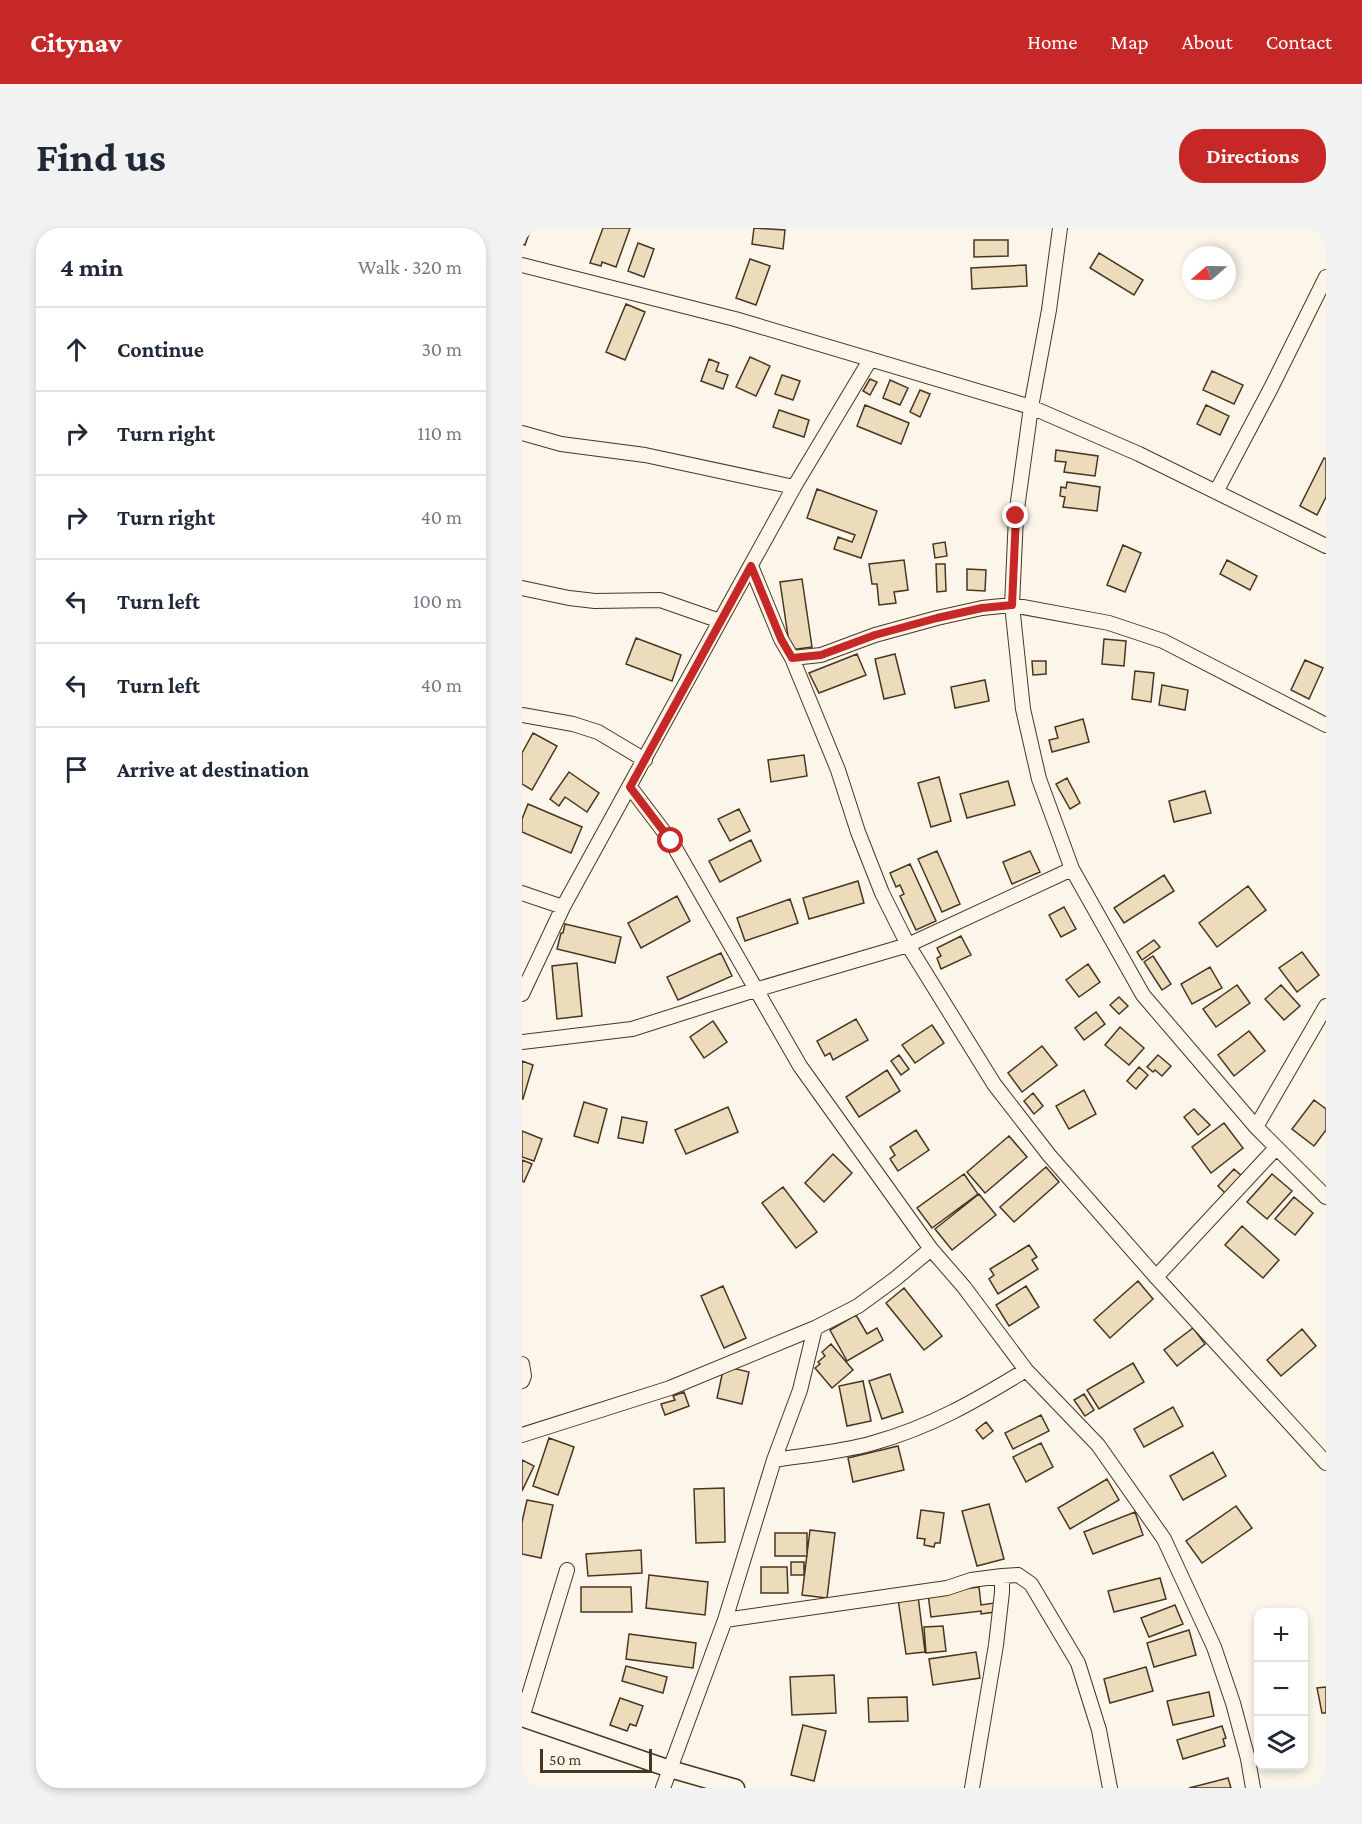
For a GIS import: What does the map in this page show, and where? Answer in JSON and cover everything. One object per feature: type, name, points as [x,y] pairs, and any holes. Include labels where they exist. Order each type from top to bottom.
[{"type":"street","points":[[1060,228],[1016,516],[1012,605],[1023,710],[1039,779],[1072,869],[1143,995],[1256,1127],[1326,1197]]},
{"type":"street","points":[[522,265],[735,319],[1031,408],[1139,454],[1326,546]]},
{"type":"street","points":[[1216,492],[1326,277]]},
{"type":"street","points":[[522,994],[563,907],[794,487],[870,360]]},
{"type":"street","points":[[522,434],[561,444],[645,454],[794,487]]},
{"type":"street","points":[[751,566],[781,639],[792,658],[838,771],[858,832],[882,893],[908,945],[994,1084],[1049,1155],[1156,1278],[1326,1463]]},
{"type":"street","points":[[522,588],[595,601],[660,600],[720,621]]},
{"type":"street","points":[[792,658],[821,655],[875,635],[937,618],[982,608],[1012,605],[1109,623],[1163,641],[1326,725]]},
{"type":"street","points":[[522,715],[573,724],[598,732],[645,760]]},
{"type":"street","points":[[630,787],[671,841],[800,1066],[931,1249],[964,1287],[1026,1370],[1098,1445],[1164,1539],[1214,1647],[1233,1703],[1253,1788]]},
{"type":"street","points":[[522,1042],[632,1029],[908,945],[1072,869]]},
{"type":"street","points":[[522,893],[563,907]]},
{"type":"street","points":[[1256,1127],[1326,1006]]},
{"type":"street","points":[[1156,1278],[1276,1148]]},
{"type":"street","points":[[522,1434],[670,1388],[815,1328],[858,1306],[931,1249]]},
{"type":"street","points":[[663,1788],[725,1620],[774,1460],[800,1390],[815,1328]]},
{"type":"street","points":[[522,1364],[524,1376],[522,1381]]},
{"type":"street","points":[[774,1460],[872,1444],[933,1423],[970,1404],[1026,1370]]},
{"type":"street","points":[[567,1570],[522,1718],[670,1769],[736,1788]]},
{"type":"street","points":[[725,1620],[947,1588],[971,1580],[1018,1575],[1031,1584],[1078,1663],[1099,1730],[1110,1788]]},
{"type":"street","points":[[972,1788],[996,1645],[1002,1576]]},
{"type":"building","points":[[522,228],[531,228],[525,245],[522,244]]},
{"type":"building","points":[[603,228],[630,228],[616,267],[602,262],[601,266],[590,263]]},
{"type":"building","points":[[754,228],[785,230],[783,249],[752,244]]},
{"type":"building","points":[[974,240],[1008,240],[1008,256],[974,257]]},
{"type":"building","points":[[638,243],[654,249],[644,277],[628,271]]},
{"type":"building","points":[[1099,253],[1143,280],[1134,295],[1090,268]]},
{"type":"building","points":[[750,259],[770,266],[756,305],[736,298]]},
{"type":"building","points":[[1026,265],[1027,286],[972,289],[971,268]]},
{"type":"building","points":[[626,304],[645,312],[625,360],[606,352]]},
{"type":"building","points":[[750,357],[770,366],[756,396],[736,387]]},
{"type":"building","points":[[709,359],[719,363],[716,371],[728,375],[723,389],[701,381]]},
{"type":"building","points":[[1212,371],[1243,385],[1234,404],[1203,390]]},
{"type":"building","points":[[782,375],[800,381],[793,400],[775,394]]},
{"type":"building","points":[[870,379],[877,382],[870,395],[863,391]]},
{"type":"building","points":[[890,380],[908,388],[900,405],[883,398]]},
{"type":"building","points":[[920,390],[930,394],[920,417],[910,412]]},
{"type":"building","points":[[865,405],[909,423],[901,444],[857,426]]},
{"type":"building","points":[[1206,405],[1229,416],[1220,435],[1197,424]]},
{"type":"building","points":[[779,410],[809,420],[804,437],[773,427]]},
{"type":"building","points":[[1056,450],[1098,456],[1095,476],[1064,472],[1066,462],[1055,461]]},
{"type":"building","points":[[1324,458],[1326,459],[1326,497],[1317,515],[1300,506]]},
{"type":"building","points":[[1067,482],[1100,487],[1097,511],[1063,507],[1065,497],[1060,496],[1061,487],[1066,488]]},
{"type":"building","points":[[817,489],[877,511],[861,558],[834,549],[838,537],[852,542],[855,535],[807,518]]},
{"type":"building","points":[[945,542],[947,556],[935,558],[933,544]]},
{"type":"building","points":[[1123,545],[1141,553],[1125,592],[1107,585]]},
{"type":"building","points":[[904,560],[908,590],[894,592],[896,603],[879,605],[877,584],[872,584],[869,564]]},
{"type":"building","points":[[1227,560],[1257,576],[1250,590],[1220,574]]},
{"type":"building","points":[[936,564],[945,564],[946,591],[937,592]]},
{"type":"building","points":[[967,569],[986,570],[985,591],[967,590]]},
{"type":"building","points":[[802,579],[812,647],[790,650],[780,582]]},
{"type":"building","points":[[636,638],[681,655],[672,681],[626,664]]},
{"type":"building","points":[[1104,639],[1126,641],[1124,666],[1102,664]]},
{"type":"building","points":[[857,654],[866,675],[819,693],[809,673]]},
{"type":"building","points":[[895,654],[905,694],[884,699],[875,659]]},
{"type":"building","points":[[1305,660],[1323,668],[1309,699],[1291,690]]},
{"type":"building","points":[[1032,661],[1046,661],[1046,674],[1033,675]]},
{"type":"building","points":[[1135,671],[1154,673],[1151,702],[1132,699]]},
{"type":"building","points":[[985,680],[989,701],[955,708],[951,687]]},
{"type":"building","points":[[1162,685],[1188,690],[1185,710],[1159,705]]},
{"type":"building","points":[[1083,719],[1089,742],[1052,752],[1049,740],[1058,738],[1055,727]]},
{"type":"building","points":[[533,733],[557,746],[532,790],[522,784],[522,753]]},
{"type":"building","points":[[804,755],[807,776],[771,782],[768,760]]},
{"type":"building","points":[[569,772],[599,793],[587,812],[565,797],[559,806],[550,799]]},
{"type":"building","points":[[939,777],[951,821],[931,827],[918,783]]},
{"type":"building","points":[[1067,778],[1080,803],[1070,809],[1056,784]]},
{"type":"building","points":[[1008,781],[1015,805],[967,818],[960,794]]},
{"type":"building","points":[[1205,791],[1211,813],[1174,822],[1169,801]]},
{"type":"building","points":[[528,804],[582,827],[571,853],[522,832],[522,819]]},
{"type":"building","points":[[739,809],[750,831],[730,841],[718,819]]},
{"type":"building","points":[[751,840],[761,861],[720,882],[709,861]]},
{"type":"building","points":[[937,851],[960,904],[942,912],[918,859]]},
{"type":"building","points":[[1030,851],[1040,872],[1012,884],[1003,862]]},
{"type":"building","points":[[910,864],[936,921],[916,930],[900,896],[904,894],[900,885],[896,887],[890,873]]},
{"type":"building","points":[[1164,875],[1174,891],[1124,923],[1114,908]]},
{"type":"building","points":[[858,881],[864,903],[809,919],[803,898]]},
{"type":"building","points":[[1248,886],[1266,910],[1217,947],[1199,923]]},
{"type":"building","points":[[677,896],[690,921],[641,948],[628,923]]},
{"type":"building","points":[[790,899],[798,923],[745,941],[737,918]]},
{"type":"building","points":[[1064,907],[1076,929],[1061,937],[1049,915]]},
{"type":"building","points":[[565,924],[621,937],[615,963],[557,949]]},
{"type":"building","points":[[961,936],[971,955],[941,969],[937,958],[941,956],[937,948]]},
{"type":"building","points":[[1154,940],[1160,947],[1142,960],[1137,952]]},
{"type":"building","points":[[1302,952],[1319,975],[1297,992],[1279,968]]},
{"type":"building","points":[[721,953],[732,976],[678,1000],[667,977]]},
{"type":"building","points":[[1153,956],[1171,984],[1162,990],[1144,962]]},
{"type":"building","points":[[577,963],[582,1016],[557,1019],[552,966]]},
{"type":"building","points":[[1088,964],[1100,982],[1079,997],[1066,980]]},
{"type":"building","points":[[1210,967],[1222,988],[1192,1004],[1181,984]]},
{"type":"building","points":[[1237,985],[1250,1003],[1216,1027],[1203,1009]]},
{"type":"building","points":[[1281,985],[1300,1006],[1284,1020],[1265,999]]},
{"type":"building","points":[[1119,997],[1128,1006],[1119,1014],[1110,1005]]},
{"type":"building","points":[[1096,1012],[1105,1024],[1084,1040],[1075,1028]]},
{"type":"building","points":[[856,1019],[868,1040],[833,1060],[830,1053],[825,1056],[817,1041]]},
{"type":"building","points":[[713,1021],[727,1042],[704,1058],[690,1037]]},
{"type":"building","points":[[932,1025],[944,1043],[915,1063],[902,1045]]},
{"type":"building","points":[[1120,1027],[1144,1048],[1129,1065],[1105,1045]]},
{"type":"building","points":[[1249,1031],[1265,1051],[1234,1076],[1218,1055]]},
{"type":"building","points":[[1042,1046],[1057,1065],[1022,1092],[1008,1073]]},
{"type":"building","points":[[899,1055],[909,1069],[901,1075],[891,1061]]},
{"type":"building","points":[[1158,1055],[1171,1066],[1162,1076],[1147,1067]]},
{"type":"building","points":[[522,1061],[533,1065],[523,1099],[522,1099]]},
{"type":"building","points":[[1139,1067],[1148,1075],[1136,1089],[1127,1081]]},
{"type":"building","points":[[887,1070],[900,1091],[859,1117],[846,1097]]},
{"type":"building","points":[[1084,1090],[1096,1114],[1069,1129],[1056,1106]]},
{"type":"building","points":[[1033,1093],[1043,1106],[1034,1114],[1024,1101]]},
{"type":"building","points":[[1314,1100],[1326,1109],[1326,1130],[1314,1146],[1292,1129]]},
{"type":"building","points":[[584,1102],[607,1109],[598,1143],[574,1136]]},
{"type":"building","points":[[728,1107],[738,1132],[686,1154],[675,1130]]},
{"type":"building","points":[[1194,1109],[1210,1125],[1198,1135],[1184,1117]]},
{"type":"building","points":[[622,1117],[647,1122],[643,1143],[618,1138]]},
{"type":"building","points":[[1224,1123],[1243,1148],[1211,1173],[1192,1147]]},
{"type":"building","points":[[916,1130],[929,1150],[898,1171],[890,1159],[895,1155],[890,1147]]},
{"type":"building","points":[[522,1131],[542,1139],[534,1161],[522,1157]]},
{"type":"building","points":[[1009,1136],[1027,1157],[985,1193],[967,1172]]},
{"type":"building","points":[[833,1154],[852,1173],[824,1202],[805,1183]]},
{"type":"building","points":[[522,1160],[532,1164],[524,1182],[522,1181]]},
{"type":"building","points":[[1046,1167],[1059,1182],[1014,1222],[1000,1207]]},
{"type":"building","points":[[1234,1169],[1243,1177],[1226,1194],[1218,1186]]},
{"type":"building","points":[[964,1174],[978,1194],[932,1228],[917,1208]]},
{"type":"building","points":[[1272,1174],[1292,1191],[1267,1219],[1247,1202]]},
{"type":"building","points":[[783,1187],[817,1232],[796,1248],[762,1203]]},
{"type":"building","points":[[979,1194],[996,1215],[952,1250],[935,1229]]},
{"type":"building","points":[[1294,1197],[1313,1213],[1295,1235],[1275,1219]]},
{"type":"building","points":[[1242,1226],[1279,1260],[1263,1278],[1225,1245]]},
{"type":"building","points":[[1029,1245],[1037,1257],[1032,1260],[1038,1269],[998,1294],[989,1279],[994,1275],[990,1269]]},
{"type":"building","points":[[1138,1281],[1153,1299],[1110,1338],[1094,1320]]},
{"type":"building","points":[[723,1286],[746,1338],[724,1348],[701,1296]]},
{"type":"building","points":[[1026,1286],[1039,1307],[1009,1326],[996,1305]]},
{"type":"building","points":[[904,1288],[942,1336],[924,1350],[886,1303]]},
{"type":"building","points":[[856,1315],[867,1334],[877,1328],[883,1340],[847,1361],[830,1330]]},
{"type":"building","points":[[1193,1328],[1205,1344],[1177,1366],[1164,1350]]},
{"type":"building","points":[[1302,1329],[1316,1346],[1281,1376],[1267,1360]]},
{"type":"building","points":[[831,1344],[853,1370],[832,1388],[815,1368],[825,1356],[822,1352]]},
{"type":"building","points":[[1133,1363],[1144,1382],[1099,1409],[1087,1390]]},
{"type":"building","points":[[724,1366],[749,1372],[742,1404],[717,1398]]},
{"type":"building","points":[[890,1374],[903,1412],[882,1419],[869,1381]]},
{"type":"building","points":[[863,1381],[871,1421],[847,1426],[839,1386]]},
{"type":"building","points":[[684,1392],[689,1406],[665,1415],[661,1404],[675,1400],[673,1396]]},
{"type":"building","points":[[1084,1394],[1094,1410],[1085,1416],[1074,1400]]},
{"type":"building","points":[[1173,1407],[1183,1426],[1144,1447],[1134,1429]]},
{"type":"building","points":[[1041,1415],[1049,1431],[1013,1449],[1005,1433]]},
{"type":"building","points":[[986,1422],[993,1431],[983,1439],[976,1430]]},
{"type":"building","points":[[549,1438],[574,1447],[558,1495],[533,1486]]},
{"type":"building","points":[[1041,1443],[1053,1467],[1026,1482],[1013,1457]]},
{"type":"building","points":[[898,1446],[904,1470],[853,1482],[848,1458]]},
{"type":"building","points":[[1213,1452],[1226,1476],[1183,1500],[1170,1476]]},
{"type":"building","points":[[522,1460],[534,1466],[522,1491]]},
{"type":"building","points":[[1107,1479],[1119,1500],[1070,1529],[1058,1508]]},
{"type":"building","points":[[724,1488],[725,1542],[696,1543],[694,1489]]},
{"type":"building","points":[[527,1500],[553,1505],[541,1558],[522,1554],[522,1522]]},
{"type":"building","points":[[989,1504],[1004,1559],[977,1566],[962,1511]]},
{"type":"building","points":[[1236,1506],[1252,1528],[1202,1563],[1186,1541]]},
{"type":"building","points":[[921,1510],[944,1513],[940,1543],[935,1543],[934,1547],[924,1545],[925,1539],[917,1538]]},
{"type":"building","points":[[1135,1512],[1143,1535],[1093,1554],[1084,1532]]},
{"type":"building","points":[[810,1530],[835,1533],[827,1598],[802,1595]]},
{"type":"building","points":[[775,1533],[807,1533],[807,1556],[775,1556]]},
{"type":"building","points":[[641,1550],[642,1573],[588,1576],[586,1554]]},
{"type":"building","points":[[791,1562],[804,1562],[804,1575],[791,1575]]},
{"type":"building","points":[[761,1567],[787,1567],[788,1593],[761,1593]]},
{"type":"building","points":[[649,1575],[708,1582],[705,1615],[646,1608]]},
{"type":"building","points":[[1160,1578],[1166,1599],[1114,1612],[1108,1591]]},
{"type":"building","points":[[581,1587],[631,1587],[632,1612],[581,1612]]},
{"type":"building","points":[[979,1587],[981,1605],[994,1603],[995,1612],[981,1614],[981,1611],[931,1617],[928,1594]]},
{"type":"building","points":[[918,1596],[925,1652],[906,1654],[898,1599]]},
{"type":"building","points":[[1175,1605],[1183,1624],[1149,1637],[1141,1618]]},
{"type":"building","points":[[943,1626],[946,1651],[926,1653],[924,1627]]},
{"type":"building","points":[[1189,1630],[1196,1655],[1154,1667],[1147,1643]]},
{"type":"building","points":[[629,1634],[696,1643],[693,1668],[626,1659]]},
{"type":"building","points":[[976,1652],[980,1678],[933,1685],[929,1659]]},
{"type":"building","points":[[626,1666],[667,1677],[663,1693],[622,1681]]},
{"type":"building","points":[[1146,1667],[1153,1691],[1110,1703],[1104,1679]]},
{"type":"building","points":[[834,1675],[836,1713],[792,1715],[790,1677]]},
{"type":"building","points":[[1326,1687],[1326,1713],[1322,1713],[1317,1688]]},
{"type":"building","points":[[1209,1692],[1214,1716],[1173,1725],[1167,1701]]},
{"type":"building","points":[[907,1697],[908,1721],[869,1722],[868,1698]]},
{"type":"building","points":[[620,1698],[643,1706],[636,1726],[630,1724],[627,1731],[610,1725]]},
{"type":"building","points":[[803,1725],[826,1731],[814,1781],[791,1775]]},
{"type":"building","points":[[1222,1726],[1226,1738],[1223,1739],[1225,1746],[1183,1759],[1177,1740]]},
{"type":"building","points":[[1228,1778],[1231,1788],[1189,1788]]},
{"type":"route","points":[[671,841],[630,787],[751,566],[781,639],[792,658],[821,655],[875,635],[937,618],[982,608],[1012,605],[1016,516]]}]
